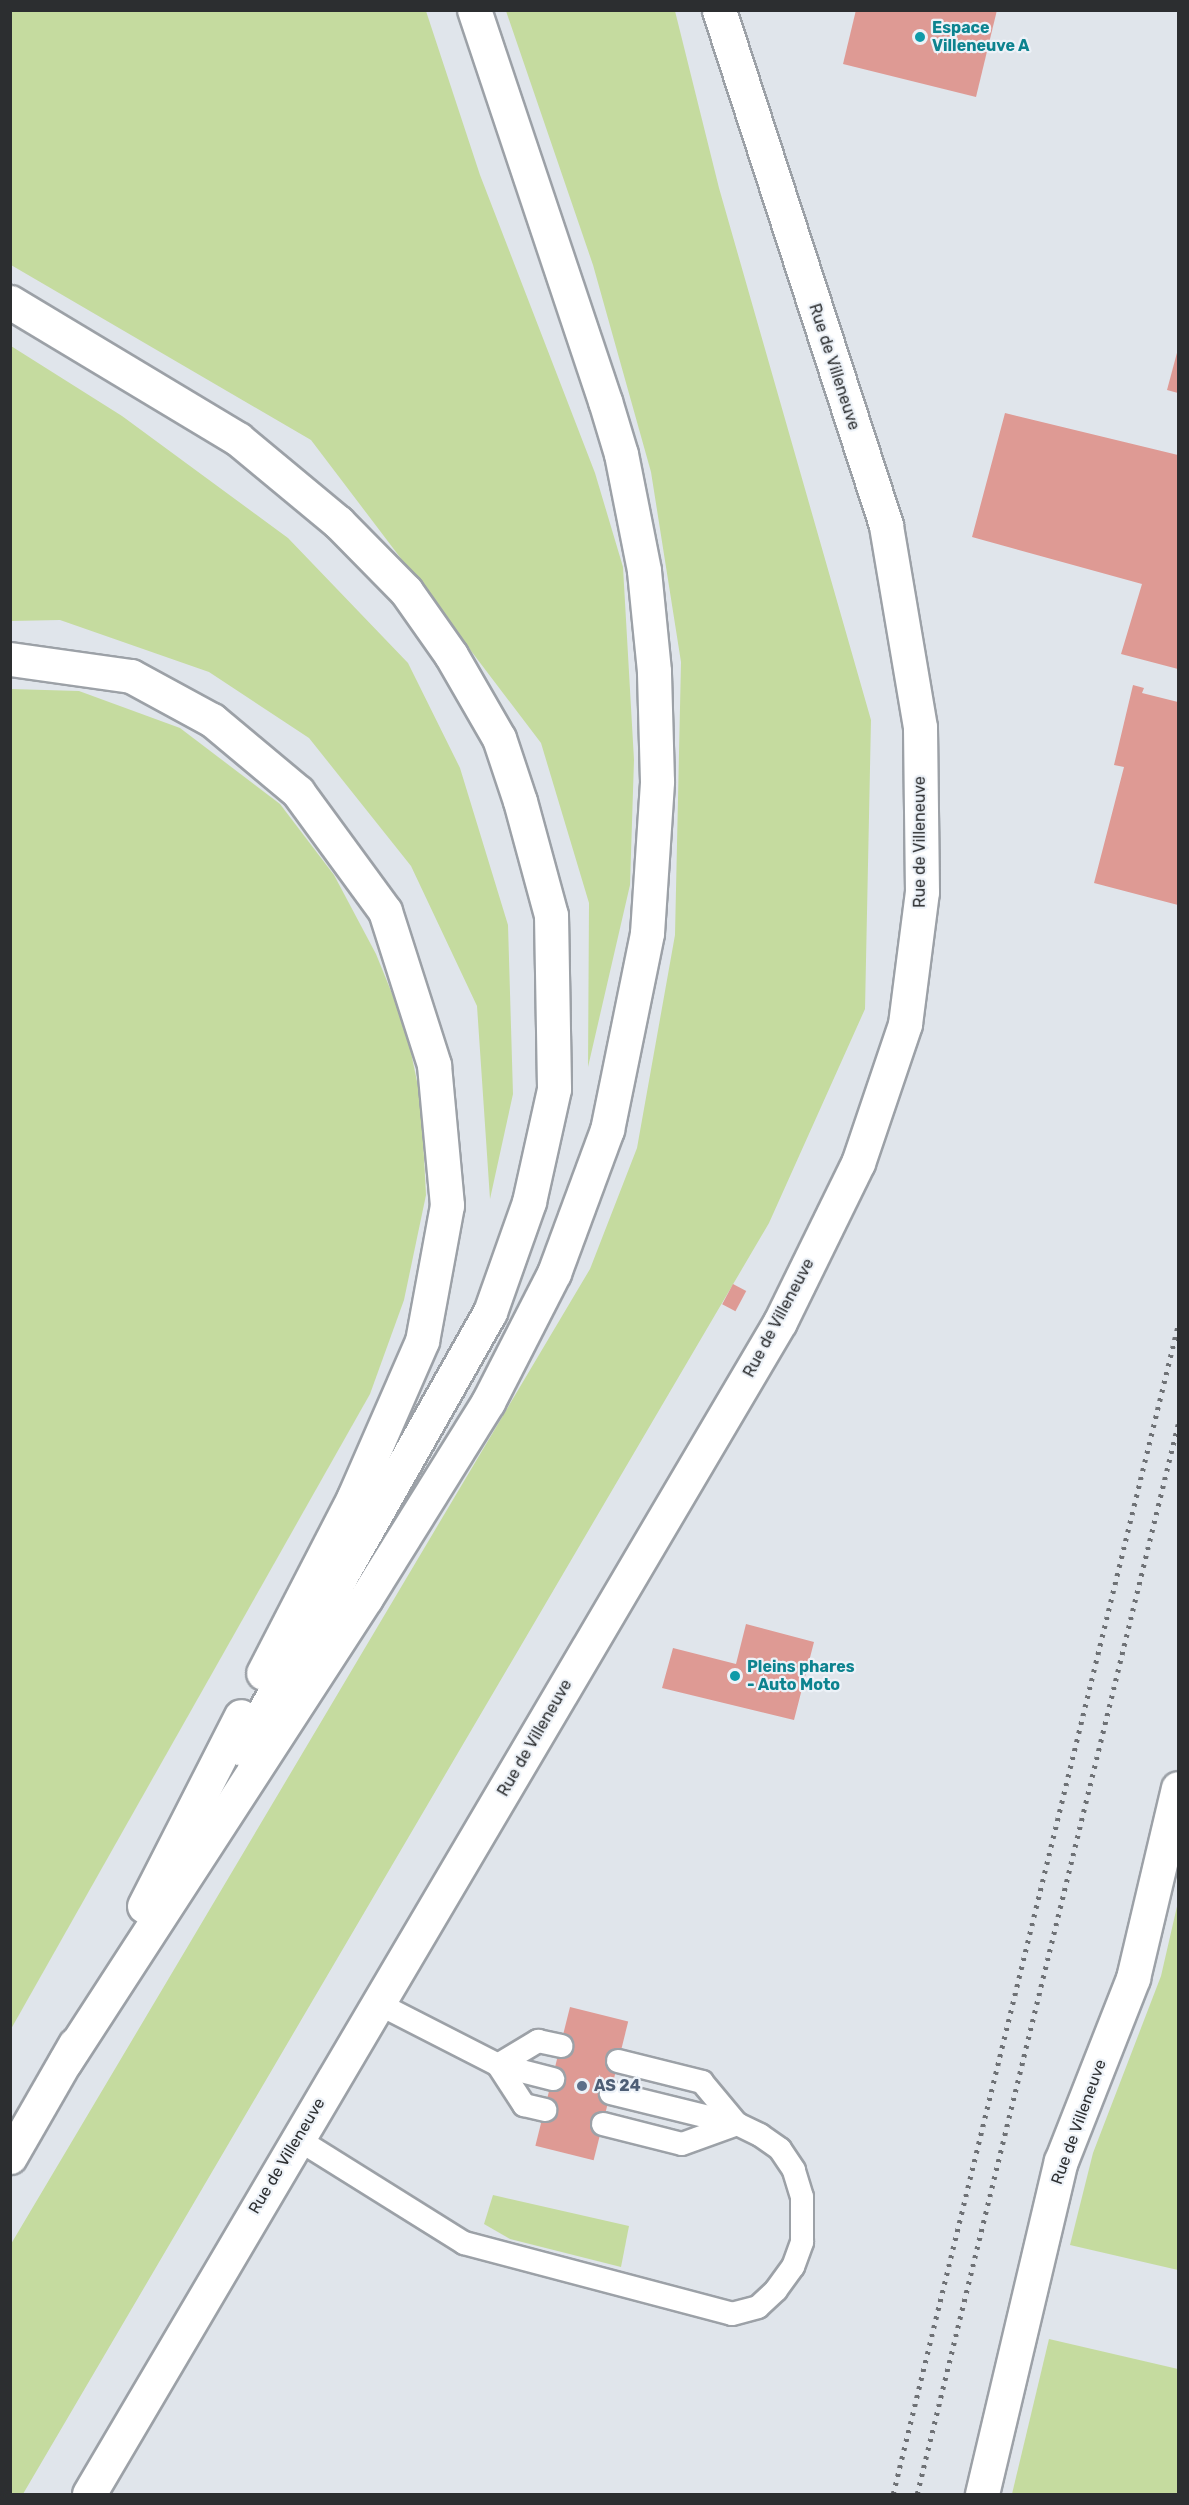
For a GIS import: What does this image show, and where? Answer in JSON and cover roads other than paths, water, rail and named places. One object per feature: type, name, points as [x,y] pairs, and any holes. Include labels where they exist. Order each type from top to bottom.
[{"type":"main road","points":[[65,2062],[366,1598],[488,1402],[554,1273],[607,1130],[647,933],[657,781],[654,671],[644,570],[621,454],[605,401],[474,10]]},
{"type":"main road","name":"Rue de Villeneuve","points":[[89,2494],[296,2138],[379,2004],[780,1322],[858,1163],[905,1024],[922,891],[920,726],[886,525],[719,10]]},
{"type":"main road","points":[[10,302],[238,439],[338,522],[406,591],[451,655],[499,738],[520,801],[551,915],[554,1089],[529,1202],[490,1312],[10,2157]]},
{"type":"main road","points":[[10,659],[131,676],[212,720],[298,792],[385,911],[434,1065],[447,1205],[422,1341],[354,1497],[65,2062]]},
{"type":"main road","name":"Rue de Villeneuve","points":[[982,2494],[1061,2162],[1133,1978],[1179,1788]]},
{"type":"lane","points":[[379,2004],[498,2065],[553,2079]]},
{"type":"lane","points":[[498,2065],[538,2041],[561,2046]]},
{"type":"lane","points":[[618,2061],[702,2082],[736,2124]]},
{"type":"lane","points":[[498,2065],[524,2105],[545,2110]]},
{"type":"lane","points":[[296,2138],[464,2243],[732,2314],[758,2307],[776,2290],[793,2267],[802,2242],[802,2197],[794,2170],[780,2149],[760,2135],[736,2124],[611,2093]]},
{"type":"lane","points":[[603,2124],[682,2144],[736,2124]]},
{"type":"railway","points":[[893,2494],[1178,1325]]},
{"type":"railway","points":[[917,2494],[1178,1424]]},
{"type":"place","name":"Espace Villeneuve A","points":[[920,37]]},
{"type":"place","name":"Pleins phares - Auto Moto","points":[[735,1676]]},
{"type":"place","name":"AS 24","points":[[582,2086]]}]
